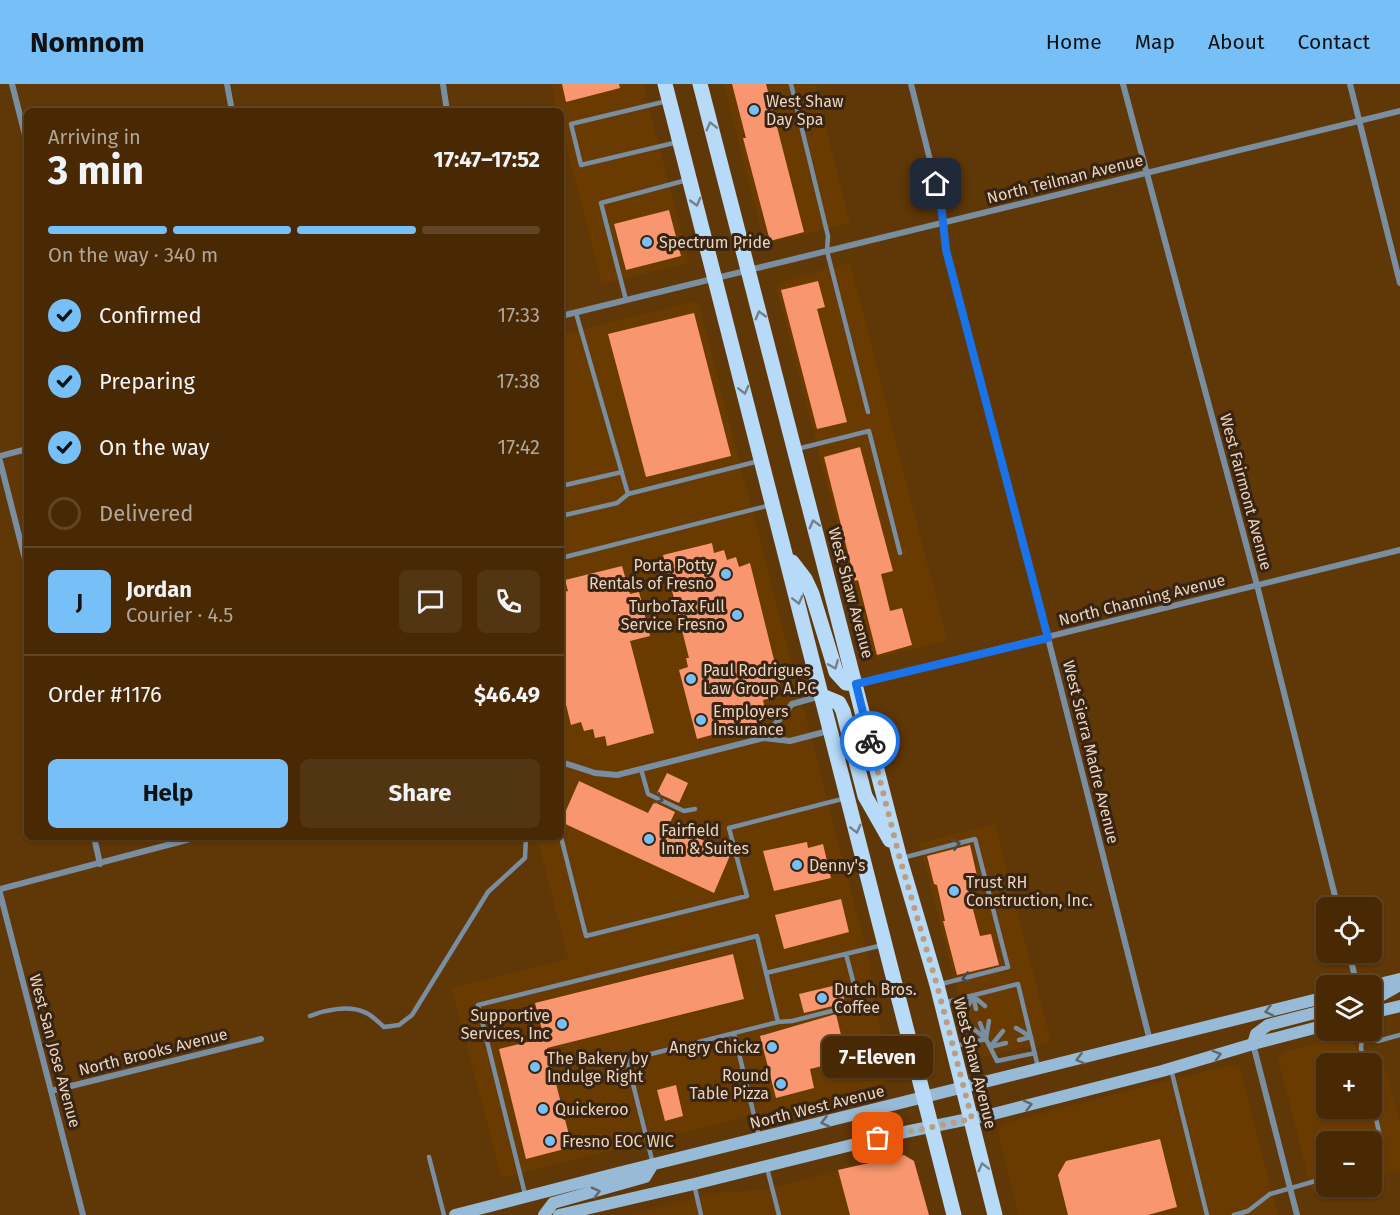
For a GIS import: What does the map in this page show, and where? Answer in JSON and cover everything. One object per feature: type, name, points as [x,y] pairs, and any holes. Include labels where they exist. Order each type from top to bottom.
[{"type":"main road","points":[[665,84],[954,1215]]},
{"type":"main road","name":"West Shaw Avenue","points":[[700,84],[900,859],[937,985],[995,1215]]},
{"type":"main road","points":[[787,555],[805,579],[812,594],[836,672],[846,683],[856,684]]},
{"type":"main road","points":[[822,696],[839,703],[843,711],[865,796],[900,859]]},
{"type":"main road","points":[[1382,983],[1400,979]]},
{"type":"main road","points":[[1382,996],[1400,985]]},
{"type":"main road","name":"North West Avenue","points":[[455,1215],[1316,1000]]},
{"type":"main road","points":[[1382,1010],[1400,1006]]},
{"type":"main road","points":[[1252,1044],[1256,1034],[1268,1025],[1316,1013]]},
{"type":"main road","points":[[559,1215],[932,1126],[972,1119],[1171,1069],[1316,1028]]},
{"type":"main road","points":[[544,1215],[553,1203],[645,1178],[653,1164]]},
{"type":"street","points":[[12,84],[24,130]]},
{"type":"street","points":[[227,84],[231,108]]},
{"type":"street","points":[[443,84],[447,108]]},
{"type":"street","name":"West Sierra Madre Avenue","points":[[911,84],[941,204],[946,250],[1048,638],[1150,1042]]},
{"type":"street","name":"West Fairmont Avenue","points":[[1123,84],[1257,585],[1335,897]]},
{"type":"street","points":[[1350,84],[1400,283]]},
{"type":"street","name":"North Teilman Avenue","points":[[564,315],[1400,111]]},
{"type":"street","points":[[0,456],[24,450]]},
{"type":"street","points":[[0,461],[24,555]]},
{"type":"street","name":"North Channing Avenue","points":[[856,684],[1400,549]]},
{"type":"street","points":[[764,738],[792,704],[822,696]]},
{"type":"street","points":[[564,763],[606,775],[617,775],[764,738],[790,741],[831,731]]},
{"type":"street","points":[[95,840],[100,864]]},
{"type":"street","points":[[0,891],[187,840]]},
{"type":"street","name":"West San Jose Avenue","points":[[0,891],[83,1215]]},
{"type":"street","name":"North Brooks Avenue","points":[[51,1090],[261,1039]]},
{"type":"street","points":[[1252,1044],[1297,1215]]},
{"type":"lane","points":[[791,84],[828,236],[827,251],[868,412]]},
{"type":"lane","points":[[670,100],[571,124],[581,165],[680,141]]},
{"type":"lane","points":[[627,300],[601,203],[690,179]]},
{"type":"lane","points":[[576,313],[628,494]]},
{"type":"lane","points":[[795,450],[869,431],[900,554]]},
{"type":"lane","points":[[564,515],[617,503],[628,494],[762,460]]},
{"type":"lane","points":[[564,485],[622,471]]},
{"type":"lane","points":[[564,557],[774,504]]},
{"type":"lane","points":[[641,769],[648,794],[684,811],[695,809]]},
{"type":"lane","points":[[562,840],[586,936],[747,896],[729,828],[848,797]]},
{"type":"lane","points":[[900,859],[975,839],[1008,967],[937,985]]},
{"type":"lane","points":[[310,1016],[319,1012],[348,1009],[365,1012],[384,1027],[399,1025],[406,1020],[412,1015],[488,892],[525,858],[526,840]]},
{"type":"lane","points":[[526,1197],[478,1005],[757,936],[778,1022]]},
{"type":"lane","points":[[766,974],[885,944]]},
{"type":"lane","points":[[653,1164],[627,1060],[859,1004],[846,954]]},
{"type":"lane","points":[[941,1004],[1018,984],[1039,1070]]},
{"type":"lane","points":[[973,996],[985,1006]]},
{"type":"lane","points":[[973,996],[976,1009]]},
{"type":"lane","points":[[966,1010],[973,996]]},
{"type":"lane","points":[[986,1039],[989,1021]]},
{"type":"lane","points":[[980,1023],[997,1061],[1000,1079]]},
{"type":"lane","points":[[970,1026],[986,1039]]},
{"type":"lane","points":[[1016,1028],[1031,1037]]},
{"type":"lane","points":[[990,1047],[1003,1032]]},
{"type":"lane","points":[[734,1034],[760,1138]]},
{"type":"lane","points":[[1382,1040],[1400,1035]]},
{"type":"lane","points":[[1019,1040],[1031,1037]]},
{"type":"lane","points":[[952,1046],[986,1039]]},
{"type":"lane","points":[[990,1047],[1006,1043]]},
{"type":"lane","points":[[997,1061],[1035,1053]]},
{"type":"lane","points":[[1171,1069],[1207,1215]]},
{"type":"lane","points":[[429,1157],[444,1215]]},
{"type":"lane","points":[[767,1165],[779,1215]]},
{"type":"lane","points":[[1234,1215],[1250,1213],[1270,1194],[1316,1181]]},
{"type":"lane","points":[[694,1184],[701,1215]]},
{"type":"shaded area","points":[[551,84],[643,84],[689,263],[602,284],[564,137],[564,108],[556,108]]},
{"type":"shaded area","points":[[724,84],[815,84],[850,223],[768,243],[764,241]]},
{"type":"shaded area","points":[[850,263],[947,640],[879,657],[870,651],[777,291],[778,284],[784,280]]},
{"type":"shaded area","points":[[698,301],[871,969],[874,1002],[892,1072],[885,1083],[501,1178],[452,988],[568,959],[538,840],[564,840],[564,334]]},
{"type":"shaded area","points":[[995,824],[1051,1042],[983,1057],[978,1056],[972,1047],[919,843]]},
{"type":"shaded area","points":[[1327,1041],[1348,1041],[1365,1053],[1316,1053],[1316,1119],[1382,1119],[1382,1054],[1400,1123],[1400,1170],[1382,1175],[1382,1131],[1316,1131],[1316,1191],[1312,1192],[1278,1058],[1282,1052]]},
{"type":"shaded area","points":[[1234,1064],[1240,1067],[1278,1215],[1019,1215],[998,1131],[1003,1123]]},
{"type":"shaded area","points":[[838,1170],[850,1215],[627,1215],[719,1192],[764,1190]]},
{"type":"building","points":[[562,84],[619,84],[620,88],[566,102]]},
{"type":"building","points":[[732,84],[766,84],[804,232],[770,241],[743,138],[746,138]]},
{"type":"building","points":[[669,210],[681,256],[626,270],[614,224]]},
{"type":"building","points":[[818,281],[825,307],[817,309],[847,422],[817,429],[781,290]]},
{"type":"building","points":[[694,313],[731,456],[646,477],[608,334]]},
{"type":"building","points":[[860,447],[893,571],[881,574],[890,611],[902,608],[912,645],[877,655],[858,580],[855,581],[824,457]]},
{"type":"building","points":[[712,543],[714,553],[724,550],[727,560],[736,557],[739,567],[750,563],[780,684],[769,687],[772,698],[763,700],[765,710],[756,713],[759,722],[697,739],[679,670],[688,667],[686,658],[689,658],[663,555]]},
{"type":"building","points":[[622,566],[630,594],[639,592],[650,636],[630,641],[654,733],[607,746],[605,736],[595,738],[593,729],[584,731],[581,722],[571,725],[564,696],[564,592],[568,591],[565,580]]},
{"type":"building","points":[[667,773],[688,783],[679,803],[657,793]]},
{"type":"building","name":"Fairfield Inn & Suites","points":[[579,781],[648,813],[654,802],[675,812],[669,825],[731,853],[714,893],[564,823],[564,815]]},
{"type":"building","name":"Denny's","points":[[807,842],[808,848],[823,844],[831,878],[774,891],[763,851]]},
{"type":"building","points":[[970,845],[977,876],[966,879],[971,902],[980,936],[991,934],[999,965],[957,975],[943,921],[945,921],[937,885],[934,884],[927,856]]},
{"type":"building","points":[[841,899],[849,932],[784,949],[775,915]]},
{"type":"building","points":[[733,954],[744,999],[547,1048],[572,1147],[526,1159],[499,1049],[544,1038],[535,1003]]},
{"type":"building","name":"Dutch Bros. Coffee","points":[[841,984],[845,1003],[804,1013],[799,994]]},
{"type":"building","points":[[836,1014],[847,1060],[810,1069],[814,1088],[776,1098],[760,1036]]},
{"type":"building","points":[[676,1085],[683,1116],[665,1121],[657,1090]]},
{"type":"building","points":[[1160,1139],[1177,1207],[1148,1215],[1068,1215],[1058,1175],[1066,1161]]},
{"type":"building","points":[[904,1155],[914,1161],[929,1215],[850,1215],[838,1170]]},
{"type":"way so far","points":[[870,741],[972,1119],[878,1138]]},
{"type":"place","name":"West Shaw Day Spa","points":[[754,110]]},
{"type":"place","name":"Spectrum Pride","points":[[647,242]]},
{"type":"place","name":"Porta Potty Rentals of Fresno","points":[[726,574]]},
{"type":"place","name":"TurboTax Full Service Fresno","points":[[737,615]]},
{"type":"place","name":"Paul Rodrigues Law Group A.P.C","points":[[691,679]]},
{"type":"place","name":"Employers Insurance","points":[[701,720]]},
{"type":"place","name":"Fairfield Inn & Suites","points":[[649,839]]},
{"type":"place","name":"Denny's","points":[[797,865]]},
{"type":"place","name":"Trust RH Construction, Inc.","points":[[954,891]]},
{"type":"place","name":"Dutch Bros. Coffee","points":[[822,998]]},
{"type":"place","name":"Supportive Services, Inc","points":[[562,1024]]},
{"type":"place","name":"Angry Chickz","points":[[772,1047]]},
{"type":"place","name":"The Bakery by Indulge Right","points":[[535,1067]]},
{"type":"place","name":"Round Table Pizza","points":[[781,1084]]},
{"type":"place","name":"Quickeroo","points":[[543,1109]]},
{"type":"place","name":"7-Eleven","points":[[878,1138]]},
{"type":"place","name":"Fresno EOC WIC","points":[[550,1141]]},
{"type":"route","points":[[870,741],[856,684],[1048,638],[946,250],[941,204],[936,184]]}]
